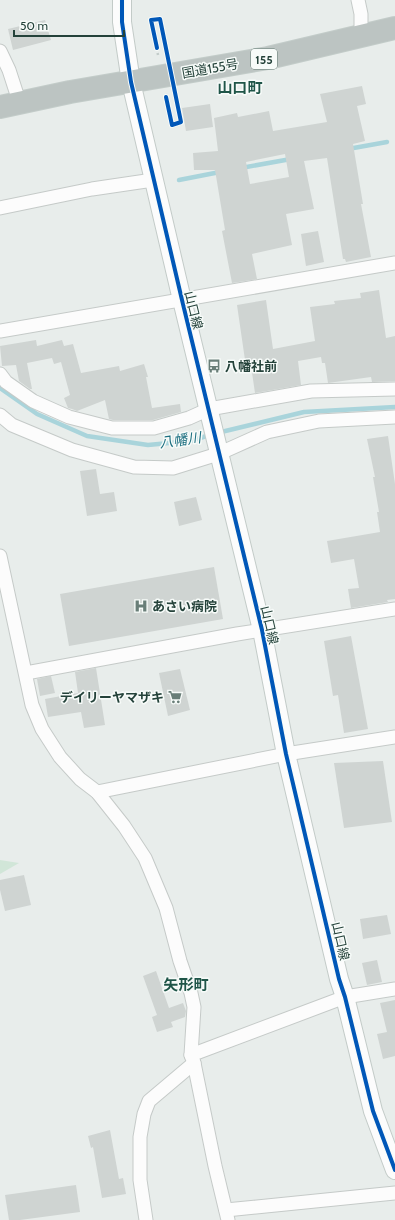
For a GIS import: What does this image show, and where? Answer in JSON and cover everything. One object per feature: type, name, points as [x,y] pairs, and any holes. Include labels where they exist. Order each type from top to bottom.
[{"type":"highway","name":"国道155号","points":[[10,106],[70,92],[268,58],[395,28]]},
{"type":"street","name":"山口線","points":[[122,0],[122,22],[131,82],[153,180],[262,630],[286,754],[339,979],[345,997],[373,1111],[395,1170]]},
{"type":"street","points":[[358,0],[361,14],[361,37]]},
{"type":"street","points":[[0,51],[9,70],[10,106]]},
{"type":"street","points":[[0,208],[92,189],[153,180]]},
{"type":"street","points":[[0,331],[395,263]]},
{"type":"street","points":[[0,374],[6,382],[33,401],[69,417],[112,428],[154,428],[189,418],[210,415],[310,390],[395,389]]},
{"type":"street","points":[[0,415],[12,425],[72,450],[134,467],[173,468],[267,432],[320,421],[395,417]]},
{"type":"street","points":[[0,556],[32,705],[42,730],[60,757],[80,779],[97,792],[124,826],[145,858],[166,908],[194,1007],[192,1059],[214,1166],[227,1215],[395,1193]]},
{"type":"street","points":[[26,673],[262,630],[395,609]]},
{"type":"street","points":[[97,792],[286,754],[395,737]]},
{"type":"street","points":[[146,1220],[140,1180],[140,1137],[144,1114],[149,1101],[192,1059],[345,997],[395,989]]},
{"type":"path","points":[[158,55],[151,20],[160,19],[181,122],[172,124],[166,97]]},
{"type":"green space","points":[[0,860],[19,863],[0,874]]},
{"type":"building","points":[[45,20],[51,40],[13,50],[8,29]]},
{"type":"building","points":[[362,86],[366,104],[357,106],[365,141],[353,144],[363,204],[361,204],[371,257],[346,262],[345,259],[343,259],[327,158],[304,161],[314,209],[286,214],[292,245],[252,254],[257,279],[232,283],[222,231],[225,230],[215,170],[194,170],[193,153],[218,151],[214,118],[237,113],[238,117],[269,111],[273,131],[327,122],[320,94]],"holes":[[[285,154],[289,177],[250,184],[246,162]]]},
{"type":"building","points":[[210,104],[213,127],[186,131],[182,108]]},
{"type":"building","points":[[318,231],[324,262],[306,266],[301,234]]},
{"type":"building","points":[[379,290],[386,338],[395,336],[395,381],[372,382],[371,377],[328,383],[325,363],[322,363],[321,357],[298,361],[301,385],[255,393],[250,359],[245,360],[237,305],[266,300],[273,349],[315,341],[310,307],[335,304],[334,301],[361,298],[360,293]]},
{"type":"building","points":[[36,340],[37,346],[62,340],[64,346],[73,344],[81,373],[119,366],[120,371],[144,364],[148,377],[146,377],[152,408],[180,404],[181,412],[153,420],[113,420],[109,419],[105,400],[77,411],[68,408],[64,398],[70,395],[61,362],[54,364],[52,358],[27,363],[32,389],[19,381],[16,365],[2,366],[0,346]]},
{"type":"building","points":[[388,436],[395,484],[395,599],[387,600],[388,602],[351,608],[348,589],[359,588],[354,559],[331,563],[327,541],[380,532],[377,512],[379,512],[373,477],[375,477],[367,439]]},
{"type":"building","points":[[96,469],[100,494],[114,492],[117,511],[87,516],[80,471]]},
{"type":"building","points":[[196,497],[202,520],[179,526],[174,502]]},
{"type":"building","name":"あさい病院","points":[[214,567],[223,619],[69,646],[60,594]]},
{"type":"building","points":[[351,636],[368,729],[344,733],[338,695],[333,696],[324,641]]},
{"type":"building","points":[[96,668],[105,725],[84,728],[81,712],[48,717],[45,699],[78,693],[75,672]]},
{"type":"building","points":[[180,669],[190,710],[168,716],[159,673]]},
{"type":"building","points":[[51,676],[55,693],[40,696],[37,679]]},
{"type":"building","points":[[383,761],[392,822],[344,828],[334,763]]},
{"type":"building","points":[[24,875],[31,905],[5,911],[0,890],[0,880]]},
{"type":"building","points":[[387,915],[391,934],[363,939],[360,919]]},
{"type":"building","points":[[377,960],[382,982],[367,985],[362,963]]},
{"type":"building","points":[[156,971],[169,1008],[183,1003],[186,1011],[185,1017],[171,1022],[173,1027],[157,1032],[152,1017],[157,1015],[143,976]]},
{"type":"building","points":[[395,1000],[395,1056],[383,1059],[377,1034],[387,1032],[380,1003]]},
{"type":"building","points":[[110,1130],[119,1179],[123,1178],[126,1194],[102,1198],[93,1147],[91,1148],[88,1136]]},
{"type":"building","points":[[76,1185],[80,1212],[20,1220],[9,1220],[5,1195]]},
{"type":"waterway","points":[[348,149],[387,142]]},
{"type":"waterway","points":[[241,168],[291,159]]},
{"type":"waterway","points":[[179,180],[220,172]]},
{"type":"waterway","name":"八幡川","points":[[0,388],[37,414],[87,436],[148,445],[190,441],[210,435]]},
{"type":"waterway","name":"八幡川","points":[[217,433],[304,412],[395,407]]},
{"type":"cycle path","points":[[122,0],[122,22],[131,82],[262,630],[286,754],[339,979],[345,997],[373,1111],[395,1170]]},
{"type":"cycle path","points":[[157,48],[151,20],[160,19],[181,122],[172,125],[166,97]]},
{"type":"place","name":"八幡社前","points":[[214,366]]},
{"type":"place","name":"あさい病院","points":[[141,606]]},
{"type":"place","name":"デイリーヤマザキ","points":[[175,697]]},
{"type":"district","name":"山口町","points":[[240,88]]},
{"type":"district","name":"矢形町","points":[[186,985]]}]
